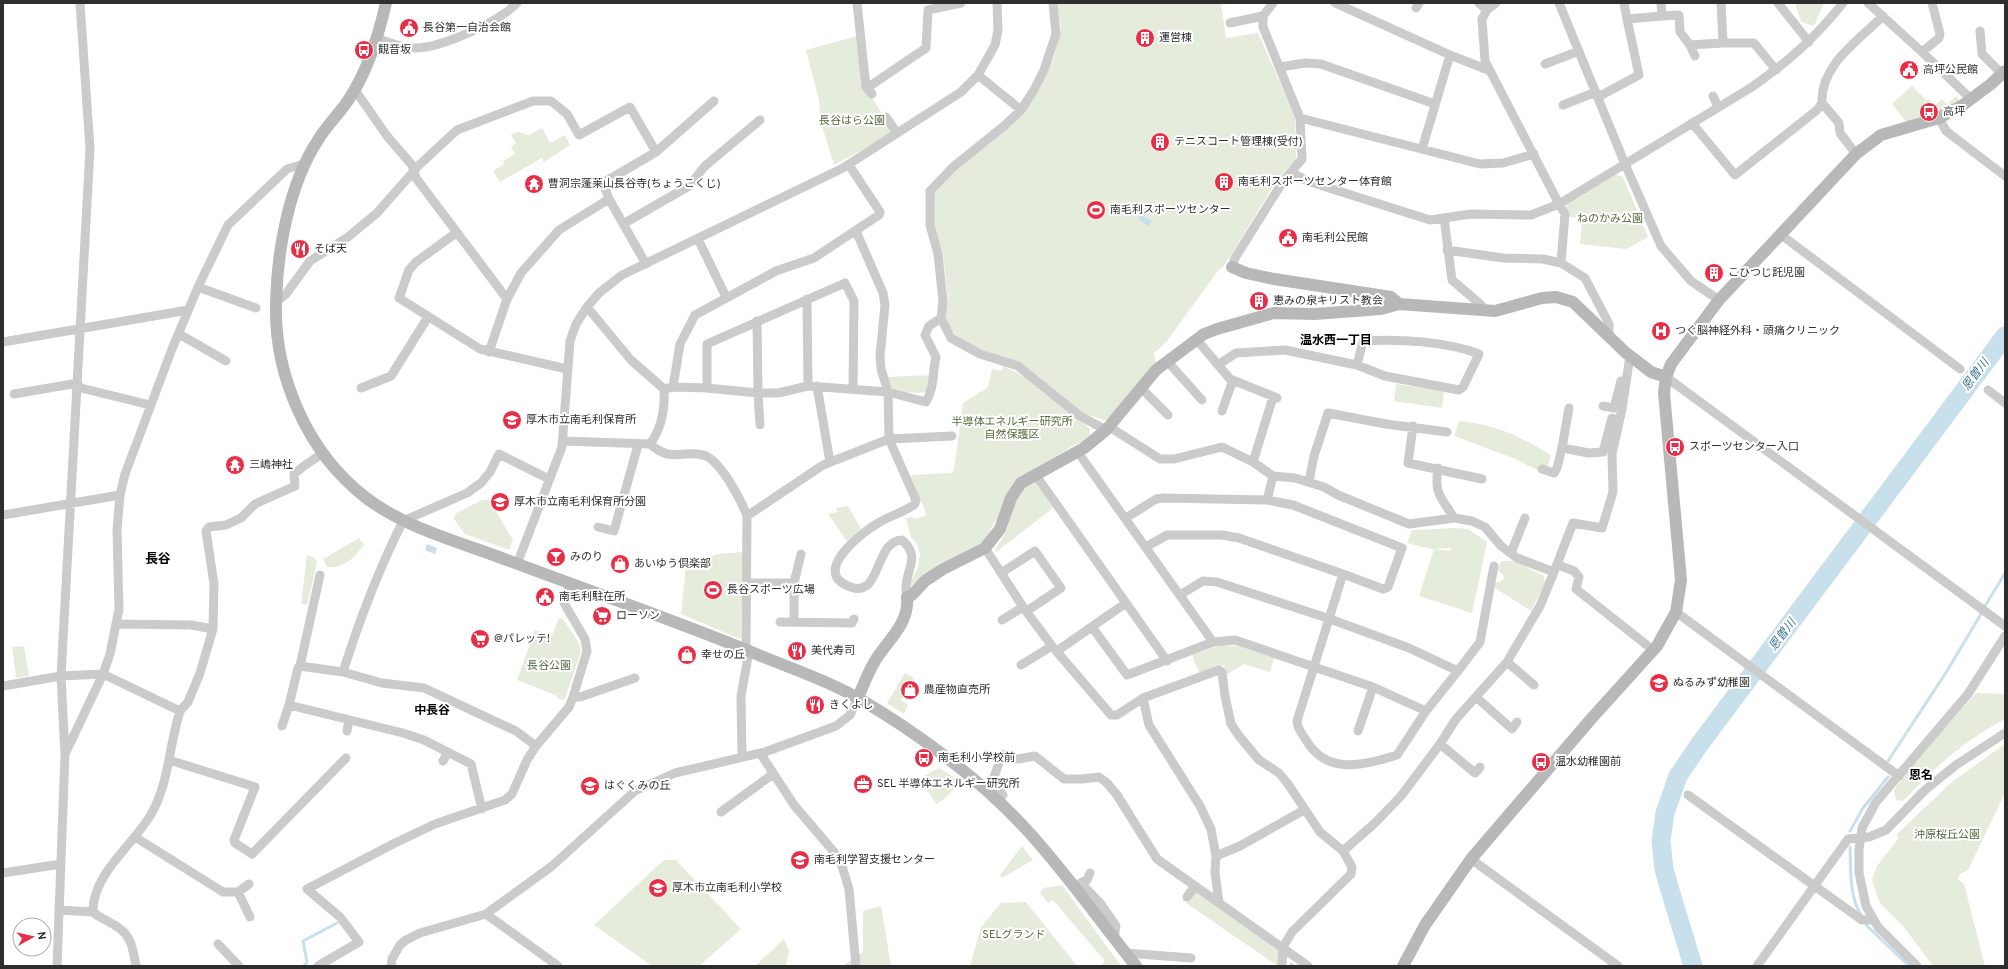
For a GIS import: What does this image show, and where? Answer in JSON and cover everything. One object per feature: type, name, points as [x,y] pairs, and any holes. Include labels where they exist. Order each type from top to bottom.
[{"type":"street","points":[[56,966],[64,755],[61,676],[90,149],[80,3]]},
{"type":"street","points":[[386,3],[368,65],[355,90],[317,140],[304,164],[285,223],[278,267],[276,326],[287,383],[299,411],[323,453],[351,485],[386,512],[403,521],[746,649],[841,689],[884,714],[938,753],[995,799],[1024,826],[1077,885],[1114,938],[1136,966]]},
{"type":"street","points":[[376,38],[402,47],[426,47],[474,30],[502,17],[517,3]]},
{"type":"street","points":[[857,3],[869,91],[926,48],[928,10],[960,3]]},
{"type":"street","points":[[517,564],[563,441],[570,341],[576,324],[587,307],[609,284],[622,274],[698,239],[849,164],[961,92],[978,75],[995,45],[998,30],[997,3]]},
{"type":"street","points":[[1053,3],[1056,34],[1044,70],[1021,110],[953,168],[930,191],[930,225],[938,254],[943,301],[941,318],[951,338],[980,354],[1018,366],[1080,416],[1107,428],[1160,459],[1174,460],[1222,448],[1253,462],[1273,476],[1309,482],[1324,487],[1338,495],[1409,524],[1454,518],[1472,520],[1485,527],[1501,546],[1511,554],[1556,569],[1574,571],[1579,576],[1576,589],[1653,650]]},
{"type":"street","points":[[1230,23],[1263,16],[1273,3]]},
{"type":"street","points":[[1335,3],[1450,56],[1488,70]]},
{"type":"street","points":[[1479,3],[1487,10]]},
{"type":"street","points":[[1496,3],[1487,10],[1482,19],[1485,61],[1488,70],[1565,214],[1561,263]]},
{"type":"street","points":[[1559,3],[1625,164],[1661,246],[1691,281],[1719,300]]},
{"type":"street","points":[[1563,105],[1597,94],[1639,76],[1624,3]]},
{"type":"street","points":[[1661,3],[1662,16]]},
{"type":"street","points":[[1721,3],[1723,43]]},
{"type":"street","points":[[1778,3],[1810,42]]},
{"type":"street","points":[[1291,172],[1307,181],[1427,219],[1471,214],[1531,215],[1559,204],[1776,70],[1810,42],[1843,3]]},
{"type":"street","points":[[1868,3],[1971,99]]},
{"type":"street","points":[[1922,52],[1939,38],[1940,34],[1932,3]]},
{"type":"street","points":[[1627,19],[1679,15],[1680,32],[1690,45],[1695,56]]},
{"type":"street","points":[[1263,16],[1264,32],[1280,67],[1300,118],[1302,158],[1282,183],[1238,252],[1232,267],[1246,273],[1274,279],[1391,297],[1399,304]]},
{"type":"street","points":[[1856,154],[1840,133],[1839,123],[1822,103],[1821,92],[1834,63],[1883,16]]},
{"type":"street","points":[[1403,966],[1425,925],[1471,859],[1591,718],[1653,650],[1669,627],[1676,612],[1682,580],[1664,393],[1666,377],[1671,364],[1719,300],[1856,154],[1881,135],[1939,118],[1971,99],[2004,72],[1982,54],[1980,31]]},
{"type":"street","points":[[1690,45],[1754,43],[1776,70]]},
{"type":"street","points":[[1545,64],[1579,51]]},
{"type":"street","points":[[1422,149],[1450,56]]},
{"type":"street","points":[[1280,67],[1305,63],[1320,64],[1435,104]]},
{"type":"street","points":[[978,75],[1021,110]]},
{"type":"street","points":[[355,90],[386,134],[412,165],[416,178],[507,299]]},
{"type":"street","points":[[1713,96],[1718,107]]},
{"type":"street","points":[[276,302],[286,294],[310,262],[348,237],[377,213],[417,166],[458,130],[533,101],[551,101],[567,114],[579,134],[630,107],[656,152]]},
{"type":"street","points":[[646,264],[609,199],[603,183],[656,152],[709,103]]},
{"type":"street","points":[[1692,123],[1735,175],[1817,110],[1822,103]]},
{"type":"street","points":[[886,117],[897,133]]},
{"type":"street","points":[[1300,118],[1480,164],[1503,163],[1534,154]]},
{"type":"street","points":[[1939,118],[1946,131],[2005,176]]},
{"type":"street","points":[[623,224],[689,186],[721,147],[755,121]]},
{"type":"street","points":[[64,755],[103,674],[110,654],[118,609],[117,566],[120,495],[125,474],[150,405],[188,310],[228,225],[287,169],[304,164]]},
{"type":"street","points":[[650,444],[655,437],[662,417],[680,344],[687,327],[695,315],[776,271],[814,258],[856,231],[880,212],[849,164]]},
{"type":"street","points":[[489,352],[507,299],[521,273],[559,230],[609,199]]},
{"type":"street","points":[[1444,218],[1452,280],[1485,310]]},
{"type":"street","points":[[391,966],[392,959],[400,945],[406,940],[420,933],[486,914],[552,866],[634,791],[675,773],[760,753],[836,726],[850,714],[874,662],[903,622],[908,606],[905,586],[913,558],[910,546],[902,540],[897,540],[888,545],[873,580],[868,585],[850,588],[839,582],[834,574],[836,563],[849,546],[863,534],[880,522],[915,504],[916,500],[889,439],[888,392],[881,369],[880,356],[885,305],[883,293],[856,231]]},
{"type":"street","points":[[456,233],[416,262],[409,270],[399,298],[480,349],[567,369]]},
{"type":"street","points":[[1780,234],[1960,369]]},
{"type":"street","points":[[698,239],[726,297]]},
{"type":"street","points":[[1447,250],[1503,258],[1543,259],[1561,263],[1585,278],[1609,324],[1609,337]]},
{"type":"street","points":[[707,388],[707,344],[845,283],[854,301],[853,389]]},
{"type":"street","points":[[198,287],[256,308]]},
{"type":"street","points":[[907,597],[912,595],[925,581],[943,569],[985,548],[1000,528],[1016,488],[1035,474],[1077,451],[1107,428],[1140,387],[1167,361],[1196,340],[1217,329],[1274,313],[1315,314],[1381,309],[1399,304],[1495,311],[1542,298],[1556,297],[1573,302],[1630,356],[1652,372],[1666,377],[2005,626]]},
{"type":"street","points":[[807,299],[812,386],[830,462]]},
{"type":"street","points":[[587,307],[631,360],[668,388],[707,388],[758,393],[778,393],[812,386],[888,392],[929,403],[934,381],[933,370],[936,357],[925,335],[929,326],[941,318]]},
{"type":"street","points":[[3,342],[188,310]]},
{"type":"street","points":[[366,383],[391,376],[428,317]]},
{"type":"street","points":[[757,321],[760,426]]},
{"type":"street","points":[[179,334],[226,361]]},
{"type":"street","points":[[1218,365],[1236,353],[1285,350],[1357,364],[1385,376],[1459,390],[1463,387],[1479,354],[1468,350],[1397,339],[1363,341],[1357,364]]},
{"type":"street","points":[[1196,340],[1230,379],[1275,398],[1253,462]]},
{"type":"street","points":[[1343,851],[1375,824],[1401,796],[1440,744],[1450,727],[1507,662],[1540,606],[1573,523],[1602,528],[1613,492],[1612,459],[1630,356]]},
{"type":"street","points":[[1167,361],[1202,400]]},
{"type":"street","points":[[1603,406],[1614,408],[1621,381],[1627,377]]},
{"type":"street","points":[[1222,412],[1233,380]]},
{"type":"street","points":[[14,394],[78,385],[150,405]]},
{"type":"street","points":[[1140,387],[1168,415]]},
{"type":"street","points":[[1988,390],[2005,403]]},
{"type":"street","points":[[1542,469],[1554,472],[1557,468],[1570,424],[1569,408]]},
{"type":"street","points":[[1309,482],[1314,456],[1328,413],[1386,424],[1412,426],[1448,432]]},
{"type":"street","points":[[1562,448],[1589,453],[1603,452],[1612,418],[1619,420]]},
{"type":"street","points":[[1412,426],[1408,463],[1438,468],[1482,479]]},
{"type":"street","points":[[747,516],[830,462],[889,439],[952,436]]},
{"type":"street","points":[[563,441],[650,444],[660,453],[703,455],[710,459],[735,487],[747,516],[746,649],[748,658],[741,696],[742,757]]},
{"type":"street","points":[[598,527],[614,531],[620,495],[638,444]]},
{"type":"street","points":[[1077,451],[1213,642]]},
{"type":"street","points":[[93,912],[93,902],[109,869],[118,856],[135,837],[150,815],[162,787],[180,711],[188,702],[200,673],[213,629],[214,584],[206,531],[209,527],[226,525],[241,518],[254,504],[295,486],[294,474],[323,453]]},
{"type":"street","points":[[343,672],[381,569],[403,521],[467,493],[481,483],[490,472],[499,454],[549,479]]},
{"type":"street","points":[[1438,468],[1436,483],[1438,493],[1454,518]]},
{"type":"street","points":[[1035,474],[1168,661]]},
{"type":"street","points":[[1267,500],[1273,476]]},
{"type":"street","points":[[3,515],[120,495]]},
{"type":"street","points":[[1126,518],[1156,499],[1163,498],[1267,500],[1293,505],[1402,548],[1388,587],[1383,589],[1240,538],[1222,535],[1167,535],[1146,547]]},
{"type":"street","points":[[1511,554],[1526,518]]},
{"type":"street","points":[[985,548],[1025,609],[1055,649],[1111,715],[1117,715],[1143,698],[1219,670],[1222,672],[1231,724],[1259,760],[1278,773],[1288,784],[1320,832],[1343,851],[1352,867],[1351,874],[1301,923],[1283,947],[1282,966]]},
{"type":"street","points":[[1001,574],[1035,550],[1061,588],[1025,609],[1002,620]]},
{"type":"street","points":[[794,622],[794,583],[801,554]]},
{"type":"street","points":[[1343,574],[1297,726],[1313,752],[1334,765],[1367,764],[1397,755],[1426,711],[1480,642],[1494,566]]},
{"type":"street","points":[[282,726],[298,668],[300,666],[320,575]]},
{"type":"street","points":[[1180,595],[1203,581],[1208,580],[1330,619],[1409,648],[1458,671]]},
{"type":"street","points":[[318,966],[359,942],[340,917],[307,889],[428,827],[505,800],[512,794],[527,760],[536,746],[569,707],[587,651],[585,639],[564,603],[570,583]]},
{"type":"street","points":[[746,583],[794,583]]},
{"type":"street","points":[[1021,666],[1055,649],[1092,627],[1126,603]]},
{"type":"street","points":[[1676,612],[1899,776]]},
{"type":"street","points":[[780,622],[852,623],[854,619]]},
{"type":"street","points":[[116,624],[191,626],[213,629]]},
{"type":"street","points":[[1092,627],[1127,674],[1168,661],[1213,642],[1235,640],[1373,687],[1426,711]]},
{"type":"street","points":[[1917,966],[1873,920],[1866,906],[1859,880],[1860,838],[1862,828],[1876,802],[1968,694],[2005,636]]},
{"type":"street","points":[[1507,662],[1534,685]]},
{"type":"street","points":[[300,666],[343,672],[382,683],[424,688],[516,731],[536,746]]},
{"type":"street","points":[[3,686],[61,676],[103,674],[162,699],[180,711]]},
{"type":"street","points":[[573,698],[588,697],[622,686],[631,677]]},
{"type":"street","points":[[1358,726],[1373,687]]},
{"type":"street","points":[[1476,697],[1512,729]]},
{"type":"street","points":[[1143,698],[1149,725],[1200,806],[1211,829],[1216,856],[1215,872],[1219,903]]},
{"type":"street","points":[[289,705],[349,720],[404,728],[471,764],[482,809]]},
{"type":"street","points":[[347,731],[349,720]]},
{"type":"street","points":[[1757,966],[1848,839],[1860,838],[1886,830],[1925,790],[1956,765],[2005,733]]},
{"type":"street","points":[[1440,744],[1475,773]]},
{"type":"street","points":[[443,761],[448,752]]},
{"type":"street","points":[[760,753],[794,805],[834,852],[842,866],[850,889],[856,966]]},
{"type":"street","points":[[1003,795],[992,783],[1002,754],[1018,759],[1035,756],[1064,779],[1099,777],[1107,783],[1117,795],[1157,859],[1308,966]]},
{"type":"street","points":[[169,760],[255,787],[234,840],[235,843],[252,854],[340,761]]},
{"type":"street","points":[[721,812],[773,774]]},
{"type":"street","points":[[1688,795],[1862,920],[1873,920]]},
{"type":"street","points":[[1216,856],[1240,846],[1304,810]]},
{"type":"street","points":[[135,837],[222,892],[238,892],[248,884]]},
{"type":"street","points":[[1471,859],[1618,966]]},
{"type":"street","points":[[3,873],[61,864]]},
{"type":"street","points":[[1077,885],[1086,880],[1090,873]]},
{"type":"street","points":[[1187,897],[1195,886]]},
{"type":"street","points":[[238,892],[250,917]]},
{"type":"street","points":[[59,910],[93,912],[98,917],[124,931],[130,937],[136,966]]},
{"type":"street","points":[[486,914],[555,965]]},
{"type":"street","points":[[218,944],[239,966]]},
{"type":"street","points":[[1126,953],[1191,958]]},
{"type":"green space","name":"南毛利スポーツセンター","points":[[1057,3],[1221,3],[1226,38],[1258,33],[1295,116],[1296,159],[1275,183],[1224,266],[1217,272],[1167,341],[1154,353],[1156,363],[1108,419],[1104,420],[1081,413],[1020,364],[980,351],[957,336],[949,327],[944,318],[948,300],[943,253],[934,226],[934,194],[936,188],[958,166],[1021,116],[1040,89],[1054,57],[1061,29]]},
{"type":"green space","points":[[1795,3],[1824,3],[1814,26],[1801,22]]},
{"type":"green space","name":"長谷はら公園","points":[[857,36],[871,96],[893,131],[879,141],[834,165],[821,123],[819,100],[806,50]]},
{"type":"green space","points":[[1912,86],[1927,101],[1929,99],[1935,105],[1942,99],[1947,104],[1956,96],[1960,101],[1948,110],[1906,122],[1892,104]]},
{"type":"green space","points":[[542,128],[550,143],[565,135],[570,145],[544,162],[542,158],[500,182],[493,171],[504,164],[503,161],[515,154],[511,147],[516,143],[511,135],[517,132],[529,135]]},
{"type":"green space","name":"ねのかみ公園","points":[[1616,175],[1623,177],[1648,237],[1626,249],[1580,244],[1582,218],[1569,217],[1566,209],[1567,204]]},
{"type":"green space","name":"半導体エネルギー研究所 自然保護区","points":[[1003,366],[1026,377],[1090,429],[1090,434],[1085,441],[1074,445],[1016,482],[1000,520],[995,521],[987,537],[981,543],[937,565],[911,586],[909,585],[918,567],[920,553],[916,542],[911,538],[906,518],[911,517],[916,519],[925,516],[926,513],[911,477],[912,475],[951,473],[954,470],[963,403],[988,387],[992,369],[1001,371]]},
{"type":"green space","points":[[931,375],[930,391],[921,393],[893,388],[889,386],[887,377]]},
{"type":"green space","points":[[1396,384],[1444,391],[1442,408],[1394,401]]},
{"type":"green space","points":[[1459,421],[1485,425],[1507,432],[1551,455],[1545,474],[1513,458],[1454,436]]},
{"type":"green space","points":[[1031,481],[1036,482],[1053,508],[996,552],[995,550],[1006,532],[1016,496]]},
{"type":"green space","points":[[482,500],[489,500],[513,540],[509,550],[465,534],[454,519],[455,514]]},
{"type":"green space","points":[[848,506],[861,529],[847,541],[828,514],[837,512],[836,508]]},
{"type":"green space","points":[[1455,528],[1468,529],[1487,542],[1472,613],[1419,596],[1434,549],[1450,551],[1451,548],[1431,549],[1407,543],[1412,530]]},
{"type":"green space","points":[[359,538],[364,545],[353,558],[339,566],[327,567],[323,559]]},
{"type":"green space","name":"長谷スポーツ広場","points":[[743,552],[740,639],[681,614],[686,566],[718,554]]},
{"type":"green space","points":[[307,555],[315,558],[317,562],[307,605],[301,604]]},
{"type":"green space","points":[[1502,561],[1514,561],[1544,576],[1545,583],[1531,611],[1495,588],[1495,583],[1503,580],[1504,576],[1498,570]]},
{"type":"green space","name":"長谷公園","points":[[559,618],[563,619],[579,643],[581,651],[565,699],[561,700],[555,695],[517,680],[535,630],[552,636]]},
{"type":"green space","points":[[1221,645],[1238,646],[1274,658],[1270,672],[1244,664],[1226,675],[1224,665],[1200,675],[1192,655]]},
{"type":"green space","points":[[24,646],[29,676],[16,678],[12,647]]},
{"type":"green space","points":[[905,673],[914,678],[901,700],[908,705],[904,714],[887,703]]},
{"type":"green space","points":[[1976,693],[2005,694],[2005,719],[1963,745],[1938,766],[1903,801],[1896,800],[1894,790],[1916,760]]},
{"type":"green space","name":"沖原桜丘公園","points":[[2005,744],[2005,793],[1968,870],[1960,874],[1958,879],[1964,884],[1985,966],[1933,966],[1903,926],[1880,903],[1872,880],[1877,866],[1899,838],[1896,835],[1953,781]]},
{"type":"green space","points":[[939,768],[955,778],[959,784],[943,800],[936,804],[925,789],[915,785],[912,782]]},
{"type":"green space","points":[[1022,846],[1033,860],[1002,878],[1000,875]]},
{"type":"green space","points":[[664,860],[676,860],[741,929],[699,966],[652,966],[594,925]]},
{"type":"green space","points":[[1062,885],[1121,966],[1101,966],[1105,961],[1053,900],[1048,903],[1040,893],[1043,888]]},
{"type":"green space","points":[[1196,891],[1280,949],[1278,966],[1186,903]]},
{"type":"green space","name":"SELグランド","points":[[1026,902],[1077,966],[970,966],[981,927],[1001,903]]},
{"type":"green space","points":[[881,906],[891,966],[842,966],[863,952],[863,911]]},
{"type":"green space","points":[[784,939],[789,951],[786,966],[755,966]]},
{"type":"water","points":[[1141,215],[1152,221],[1149,226],[1138,220]]},
{"type":"water","points":[[427,544],[437,548],[435,554],[425,550]]},
{"type":"waterway","name":"恩曽川","points":[[1693,966],[1664,869],[1661,841],[1665,813],[1678,776],[1699,745],[2005,336]]},
{"type":"waterway","points":[[1985,606],[2005,573]]},
{"type":"waterway","points":[[1888,761],[1947,671],[1981,614]]},
{"type":"waterway","points":[[1850,831],[1863,808],[1888,777]]},
{"type":"waterway","points":[[1850,847],[1854,899],[1861,915]]},
{"type":"waterway","points":[[304,966],[307,962],[303,941],[337,923]]},
{"type":"waterway","points":[[1866,925],[1909,966]]},
{"type":"place","name":"長谷第一自治会館","points":[[409,28]]},
{"type":"place","name":"運営棟","points":[[1145,38]]},
{"type":"place","name":"観音坂","points":[[364,50]]},
{"type":"place","name":"高坪公民館","points":[[1909,70]]},
{"type":"place","name":"高坪","points":[[1929,112]]},
{"type":"place","name":"テニスコート管理棟(受付)","points":[[1160,142]]},
{"type":"place","name":"南毛利スポーツセンター体育館","points":[[1224,182]]},
{"type":"place","name":"曹洞宗蓬莱山長谷寺(ちょうこくじ)","points":[[534,184]]},
{"type":"place","name":"南毛利スポーツセンター","points":[[1096,210]]},
{"type":"place","name":"南毛利公民館","points":[[1288,238]]},
{"type":"place","name":"そば天","points":[[300,249]]},
{"type":"place","name":"こひつじ託児園","points":[[1714,273]]},
{"type":"place","name":"恵みの泉キリスト教会","points":[[1259,301]]},
{"type":"place","name":"つぐ脳神経外科・頭痛クリニック","points":[[1661,331]]},
{"type":"place","name":"厚木市立南毛利保育所","points":[[512,420]]},
{"type":"place","name":"スポーツセンター入口","points":[[1675,447]]},
{"type":"place","name":"三嶋神社","points":[[235,465]]},
{"type":"place","name":"厚木市立南毛利保育所分園","points":[[500,502]]},
{"type":"place","name":"みのり","points":[[556,557]]},
{"type":"place","name":"あいゆう倶楽部","points":[[620,564]]},
{"type":"place","name":"長谷スポーツ広場","points":[[713,590]]},
{"type":"place","name":"南毛利駐在所","points":[[545,597]]},
{"type":"place","name":"ローソン","points":[[602,616]]},
{"type":"place","name":"@パレッテ!","points":[[480,639]]},
{"type":"place","name":"美代寿司","points":[[797,651]]},
{"type":"place","name":"幸せの丘","points":[[687,655]]},
{"type":"place","name":"ぬるみず幼稚園","points":[[1659,683]]},
{"type":"place","name":"農産物直売所","points":[[910,690]]},
{"type":"place","name":"きくよし","points":[[815,705]]},
{"type":"place","name":"南毛利小学校前","points":[[924,758]]},
{"type":"place","name":"温水幼稚園前","points":[[1541,762]]},
{"type":"place","name":"SEL 半導体エネルギー研究所","points":[[863,784]]},
{"type":"place","name":"はぐくみの丘","points":[[590,786]]},
{"type":"place","name":"南毛利学習支援センター","points":[[800,860]]},
{"type":"place","name":"厚木市立南毛利小学校","points":[[658,888]]},
{"type":"district","name":"温水西一丁目","points":[[1336,341]]},
{"type":"district","name":"長谷","points":[[158,560]]},
{"type":"district","name":"中長谷","points":[[432,711]]},
{"type":"district","name":"恩名","points":[[1921,776]]}]
